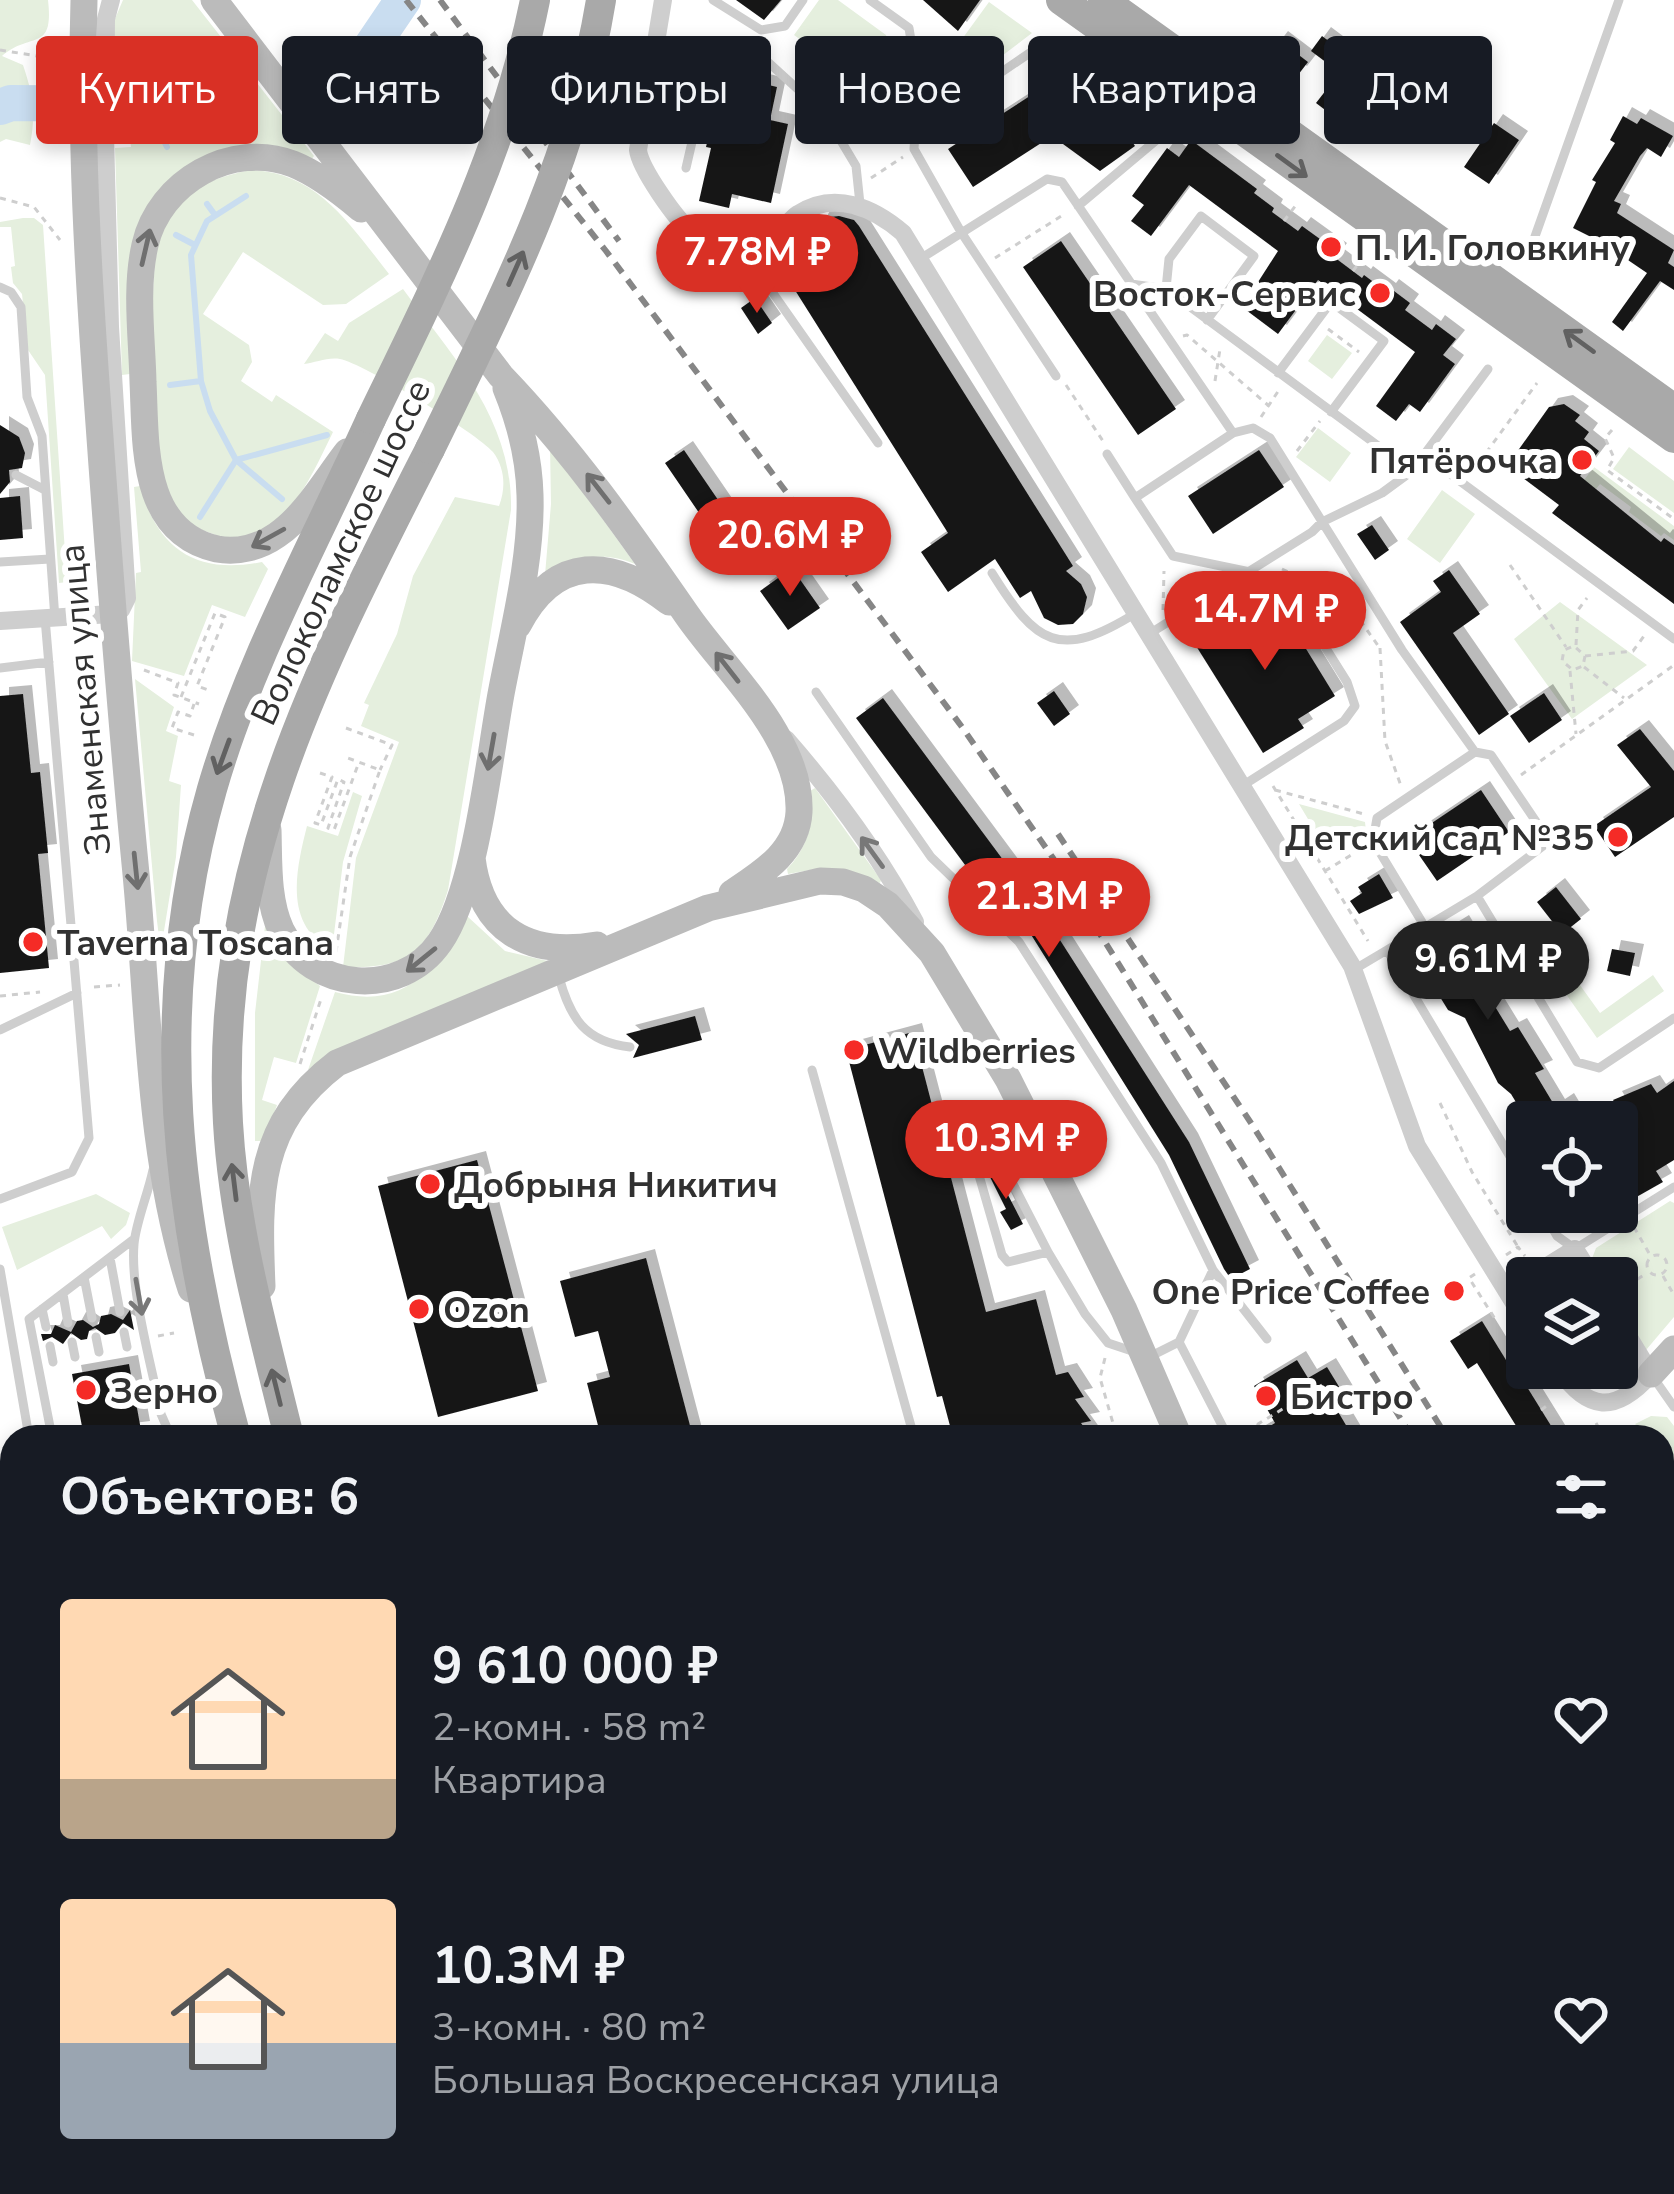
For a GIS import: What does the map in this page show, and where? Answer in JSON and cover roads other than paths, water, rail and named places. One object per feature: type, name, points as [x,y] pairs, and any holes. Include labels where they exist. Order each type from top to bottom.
[{"type":"main road","points":[[74,0],[78,36]]},
{"type":"main road","name":"Знаменская улица","points":[[82,36],[84,0]]},
{"type":"main road","name":"Волоколамское шоссе","points":[[233,1425],[198,1282],[181,1179],[175,1092],[176,1022],[195,856],[213,785],[253,678],[486,173],[535,0]]},
{"type":"main road","name":"Волоколамское шоссе","points":[[286,1425],[237,1207],[226,1062],[237,930],[268,808],[346,615],[513,276],[548,192],[569,136],[601,0]]},
{"type":"main road","points":[[1061,0],[1111,36]]},
{"type":"main road","points":[[1103,0],[1674,409]]},
{"type":"main road","points":[[214,2],[501,376],[554,430],[765,716],[796,789],[795,832],[788,848],[767,870],[708,908]]},
{"type":"main road","name":"Знаменская улица","points":[[94,144],[89,301],[111,614],[158,1142],[179,1253],[222,1384]]},
{"type":"main road","points":[[1262,144],[1674,438]]},
{"type":"main road","points":[[371,419],[305,508],[263,543],[228,551],[191,540],[174,527],[162,511],[148,470],[141,311],[145,245],[153,219],[184,183],[203,170],[246,157],[295,165],[347,197],[394,236]]},
{"type":"main road","points":[[268,808],[269,868],[281,928],[311,965],[340,979],[388,979],[430,955],[448,928],[472,858],[510,645],[530,498],[527,459],[501,376]]},
{"type":"main road","points":[[510,645],[529,604],[571,572],[593,568],[616,570],[640,580],[689,618]]},
{"type":"main road","points":[[472,858],[474,877],[492,914],[516,937],[550,949],[631,939]]},
{"type":"main road","points":[[264,1338],[260,1249],[268,1155],[287,1111],[314,1081],[368,1047],[708,908],[794,885],[844,882],[888,905],[932,953],[1007,1079],[1124,1310],[1174,1425]]},
{"type":"main road","points":[[1651,1375],[1674,1349]]},
{"type":"street","points":[[96,36],[111,0]]},
{"type":"street","points":[[656,36],[663,0]]},
{"type":"street","points":[[640,144],[638,158],[691,231],[742,249],[767,250],[793,217],[860,195],[903,233],[1136,613],[1156,630],[1242,786],[1354,969],[1417,1146],[1506,1292]]},
{"type":"street","points":[[0,621],[111,614]]},
{"type":"street","points":[[765,716],[814,772],[893,880],[932,953]]},
{"type":"street","points":[[1562,1257],[1575,1249],[1580,1257]]},
{"type":"street","points":[[1638,1353],[1651,1375],[1638,1387]]},
{"type":"street","points":[[1576,1389],[1596,1402],[1615,1403],[1636,1389]]},
{"type":"lane","points":[[713,0],[761,30],[784,26],[803,0]]},
{"type":"lane","points":[[870,0],[909,28],[910,36]]},
{"type":"lane","points":[[1527,259],[1618,0]]},
{"type":"lane","points":[[1028,54],[915,131],[914,149],[961,232],[1056,376]]},
{"type":"lane","points":[[771,65],[825,115],[856,166],[860,195]]},
{"type":"lane","points":[[686,168],[691,144]]},
{"type":"lane","points":[[1078,206],[1152,144]]},
{"type":"lane","points":[[920,259],[1047,179],[1062,182],[1234,433]]},
{"type":"lane","points":[[1166,289],[1169,259],[1201,216],[1255,256],[1207,320]]},
{"type":"lane","points":[[742,249],[878,443]]},
{"type":"lane","points":[[1131,284],[1166,289],[1412,471],[1438,466],[1674,638]]},
{"type":"lane","points":[[0,287],[11,292],[21,307],[27,397],[42,436],[50,559],[49,662],[89,1138],[72,1172],[0,1199]]},
{"type":"lane","points":[[1283,376],[1330,302],[1384,341],[1330,411]]},
{"type":"lane","points":[[1156,630],[1322,522],[1382,493],[1412,471],[1488,369]]},
{"type":"lane","points":[[1136,498],[1234,433],[1253,428],[1270,438],[1402,650],[1475,752],[1491,755],[1539,826],[1544,846],[1477,896],[1354,969]]},
{"type":"lane","points":[[1107,454],[1173,556],[1250,572]]},
{"type":"lane","points":[[16,475],[46,490]]},
{"type":"lane","points":[[0,562],[50,559]]},
{"type":"lane","points":[[992,573],[1017,614],[1036,633],[1071,642],[1112,628],[1136,613]]},
{"type":"lane","points":[[1242,786],[1344,721],[1355,706],[1347,682],[1293,596]]},
{"type":"lane","points":[[0,668],[49,662]]},
{"type":"lane","points":[[816,692],[931,857],[1019,942],[1161,1163],[1213,1270],[1267,1339]]},
{"type":"lane","points":[[1425,927],[1373,841],[1377,818],[1475,752]]},
{"type":"lane","points":[[1477,896],[1577,1062],[1599,1068],[1672,1023]]},
{"type":"lane","points":[[1387,950],[1506,1149]]},
{"type":"lane","points":[[557,972],[570,1011],[585,1033],[630,1047]]},
{"type":"lane","points":[[0,1030],[77,993]]},
{"type":"lane","points":[[812,1070],[911,1425]]},
{"type":"lane","points":[[1048,1252],[1017,1262],[1008,1262],[1002,1255],[959,1106],[970,1105],[975,1110],[1048,1252],[1103,1338],[1116,1348],[1144,1355],[1179,1342],[1213,1270]]},
{"type":"lane","points":[[158,1142],[146,1207],[134,1239],[134,1267],[166,1425]]},
{"type":"lane","points":[[1556,1233],[1575,1249],[1674,1187]]},
{"type":"lane","points":[[50,1425],[29,1319],[134,1239]]},
{"type":"lane","points":[[110,1258],[120,1312]]},
{"type":"lane","points":[[0,1269],[27,1425]]},
{"type":"lane","points":[[85,1277],[92,1318]]},
{"type":"lane","points":[[63,1294],[68,1323]]},
{"type":"lane","points":[[42,1309],[46,1327]]},
{"type":"lane","points":[[124,1332],[127,1347]]},
{"type":"lane","points":[[96,1337],[99,1352]]},
{"type":"lane","points":[[72,1342],[75,1357]]},
{"type":"lane","points":[[1179,1342],[1222,1425]]},
{"type":"lane","points":[[50,1346],[52,1362]]},
{"type":"lane","points":[[1651,1375],[1674,1407]]},
{"type":"waterway","points":[[379,36],[403,0]]},
{"type":"waterway","points":[[0,107],[36,103]]},
{"type":"waterway","points":[[246,196],[207,221],[191,255],[201,381],[210,411],[236,460],[282,499]]},
{"type":"waterway","points":[[207,204],[215,215]]},
{"type":"waterway","points":[[176,235],[193,244]]},
{"type":"waterway","points":[[170,385],[201,381]]},
{"type":"waterway","points":[[200,517],[236,460],[327,435]]},
{"type":"railway","points":[[406,0],[606,251],[962,727],[1053,858],[1405,1425]]},
{"type":"railway","points":[[440,0],[619,241]]},
{"type":"railway","points":[[1058,834],[1251,1123],[1440,1425]]},
{"type":"place","name":"П. И. Головкину","points":[[1331,247]]},
{"type":"place","name":"Восток-Сервис","points":[[1380,293]]},
{"type":"place","name":"Пятёрочка","points":[[1582,460]]},
{"type":"place","name":"Детский сад №35","points":[[1618,837]]},
{"type":"place","name":"Taverna Toscana","points":[[33,942]]},
{"type":"place","name":"Wildberries","points":[[854,1050]]},
{"type":"place","name":"Добрыня Никитич","points":[[430,1184]]},
{"type":"place","name":"One Price Coffee","points":[[1454,1291]]},
{"type":"place","name":"Ozon","points":[[419,1309]]},
{"type":"place","name":"Зерно","points":[[86,1390]]},
{"type":"place","name":"Бистро","points":[[1266,1396]]}]
